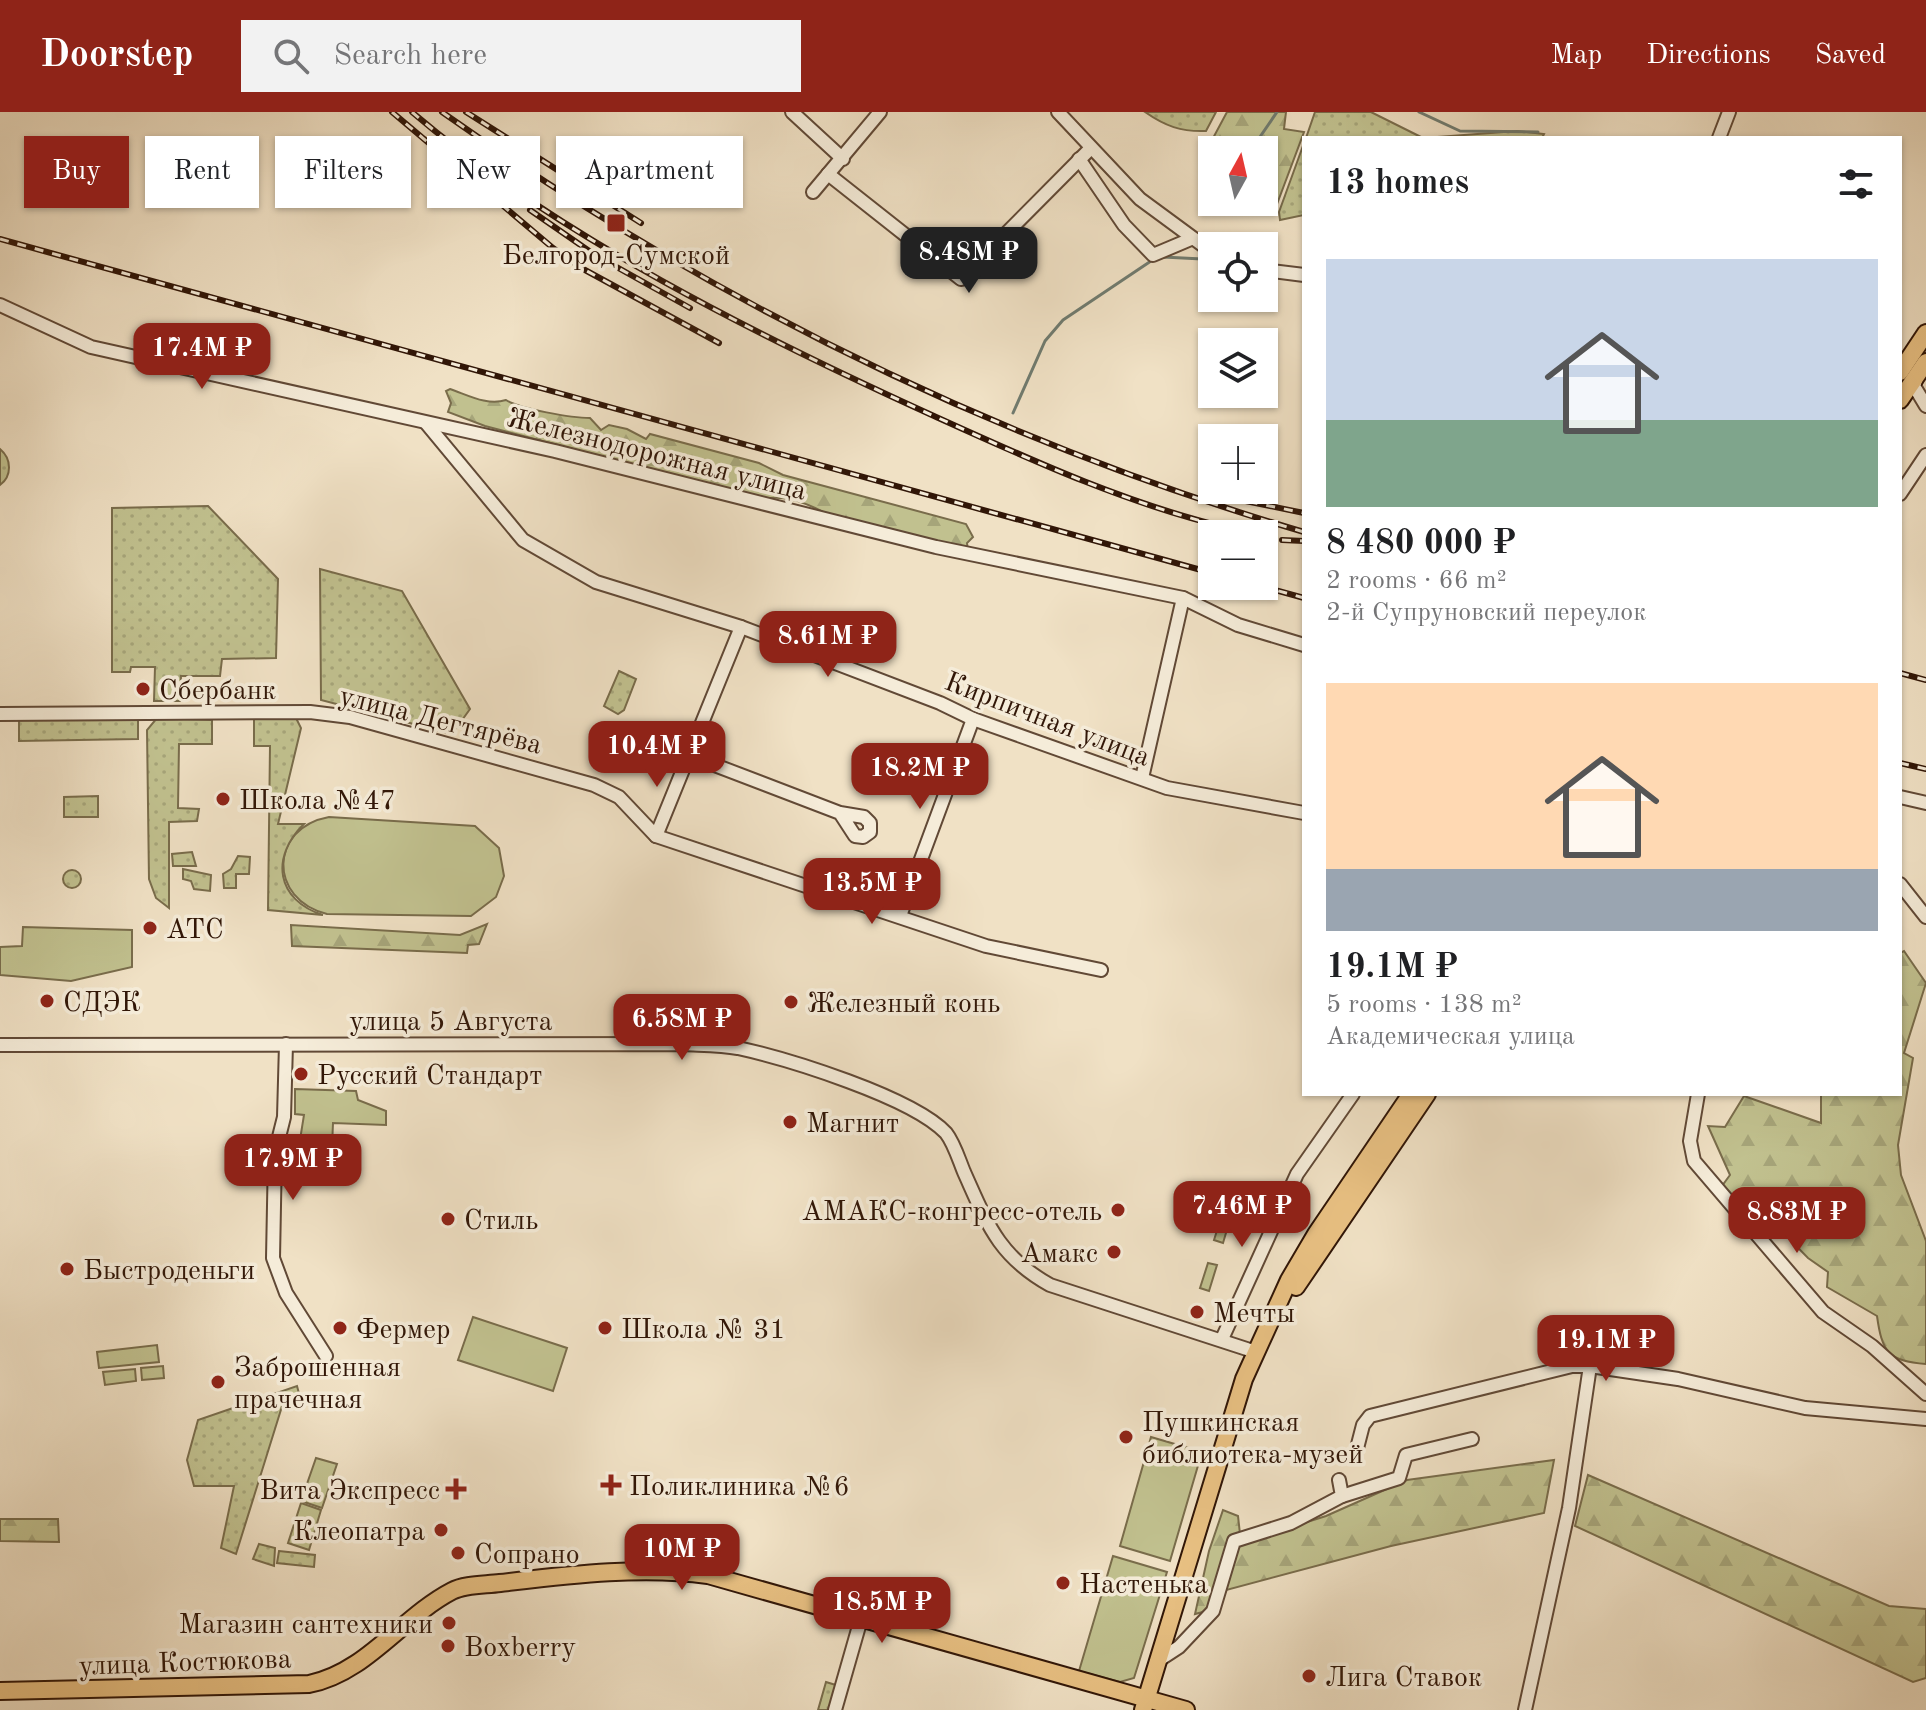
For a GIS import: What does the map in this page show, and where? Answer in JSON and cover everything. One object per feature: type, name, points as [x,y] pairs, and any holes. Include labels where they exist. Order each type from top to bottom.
[{"type":"main road","points":[[1902,396],[1910,368],[1926,333]]},
{"type":"main road","points":[[1144,1704],[1225,1436],[1256,1352],[1316,1234],[1410,1096]]},
{"type":"main road","points":[[1267,1327],[1426,1096]]},
{"type":"main road","name":"улица Костюкова","points":[[0,1691],[309,1684],[350,1668],[418,1612],[456,1589],[580,1574],[674,1570],[708,1575],[1144,1704],[1186,1710]]},
{"type":"street","points":[[792,112],[843,159]]},
{"type":"street","points":[[813,192],[880,112]]},
{"type":"street","points":[[1058,112],[1140,199],[1198,243]]},
{"type":"street","points":[[1720,136],[1729,112]]},
{"type":"street","points":[[828,174],[961,279],[1091,148]]},
{"type":"street","points":[[1079,159],[1124,225],[1153,255],[1191,239]]},
{"type":"street","points":[[1278,272],[1302,275]]},
{"type":"street","name":"Железнодорожная улица","points":[[0,305],[91,347],[555,451],[936,547],[1183,598],[1238,625],[1302,644]]},
{"type":"street","points":[[1910,368],[1914,386],[1924,405]]},
{"type":"street","points":[[1902,403],[1924,405]]},
{"type":"street","name":"Кирпичная улица","points":[[426,423],[523,540],[596,582],[741,627],[940,703],[973,719],[1167,788],[1302,813]]},
{"type":"street","points":[[1902,491],[1926,455]]},
{"type":"street","points":[[1142,778],[1183,598]]},
{"type":"street","points":[[741,627],[656,836],[986,946],[1101,970]]},
{"type":"street","name":"улица Дегтярёва","points":[[0,714],[330,713],[594,785],[619,797],[656,836]]},
{"type":"street","points":[[900,916],[973,719]]},
{"type":"street","points":[[691,756],[840,813]]},
{"type":"street","points":[[1902,797],[1926,803]]},
{"type":"street","points":[[1902,887],[1926,917]]},
{"type":"street","points":[[286,1044],[284,1117],[275,1153],[273,1258],[286,1293],[326,1356]]},
{"type":"street","name":"улица 5 Августа","points":[[0,1045],[684,1044],[738,1048],[823,1074],[910,1107],[947,1135],[990,1230],[1007,1255],[1026,1271],[1050,1285],[1256,1352]]},
{"type":"street","points":[[1222,1339],[1297,1174],[1352,1096]]},
{"type":"street","points":[[1698,1096],[1690,1141],[1694,1161],[1823,1312],[1872,1346],[1926,1394]]},
{"type":"street","points":[[1355,1456],[1363,1425],[1370,1416],[1572,1366],[1678,1379],[1805,1408],[1926,1419]]},
{"type":"street","points":[[1525,1710],[1569,1508],[1590,1366]]},
{"type":"street","points":[[1156,1662],[1179,1647],[1213,1611],[1234,1541],[1291,1523],[1342,1496],[1399,1478],[1406,1455],[1472,1439]]},
{"type":"street","points":[[1339,1480],[1342,1496]]},
{"type":"street","points":[[835,1710],[861,1619]]},
{"type":"green space","points":[[1145,112],[1216,112],[1206,131],[1197,131],[1174,127]]},
{"type":"green space","points":[[1227,112],[1286,112],[1284,129],[1304,132],[1278,201],[1278,136],[1214,136]]},
{"type":"green space","points":[[1315,112],[1371,112],[1419,136],[1307,136]]},
{"type":"green space","points":[[1517,131],[1544,134],[1543,136],[1451,136]]},
{"type":"green space","points":[[1302,149],[1302,215],[1280,220],[1279,212]]},
{"type":"green space","points":[[450,389],[485,401],[506,400],[522,407],[590,418],[601,430],[609,425],[627,429],[646,439],[650,434],[759,463],[783,475],[966,524],[973,537],[967,543],[968,551],[827,514],[797,501],[765,499],[485,426],[448,412],[451,403],[446,391]]},
{"type":"green space","points":[[0,449],[9,467],[7,477],[0,485]]},
{"type":"green space","points":[[208,506],[278,579],[276,658],[222,659],[220,676],[181,676],[180,701],[154,701],[155,667],[131,667],[130,672],[112,672],[112,508]]},
{"type":"green space","points":[[320,569],[402,591],[470,709],[452,734],[321,700]]},
{"type":"green space","points":[[619,671],[636,679],[624,710],[618,714],[604,706]]},
{"type":"green space","points":[[19,716],[138,716],[138,739],[19,741]]},
{"type":"green space","points":[[157,718],[212,720],[212,744],[179,744],[178,808],[199,809],[197,821],[169,822],[169,908],[156,898],[149,879],[147,730]]},
{"type":"green space","points":[[296,718],[301,728],[278,824],[304,824],[286,850],[283,876],[295,899],[323,915],[268,910],[270,746],[254,746],[254,719]]},
{"type":"green space","points":[[98,796],[98,817],[64,817],[64,797]]},
{"type":"green space","points":[[329,817],[475,826],[499,848],[504,876],[496,897],[471,916],[327,914],[308,906],[294,894],[286,880],[283,864],[286,849],[295,835],[309,824]]},
{"type":"green space","points":[[192,852],[196,866],[173,866],[172,854]]},
{"type":"green space","points":[[238,856],[250,857],[249,874],[236,874],[236,888],[224,888],[223,874],[231,869]]},
{"type":"green space","points":[[183,869],[211,875],[210,891],[194,889],[191,881],[183,879]]},
{"type":"green space","points":[[72,870],[81,879],[72,888],[63,879]]},
{"type":"green space","points":[[487,924],[479,944],[468,945],[467,953],[292,946],[291,925],[460,935]]},
{"type":"green space","points":[[23,927],[132,930],[132,967],[71,981],[0,975],[0,947],[22,946]]},
{"type":"green space","points":[[1902,952],[1926,983],[1904,1053],[1913,1058],[1898,1145],[1901,1175],[1926,1241],[1926,1364],[1895,1357],[1881,1338],[1877,1316],[1827,1287],[1828,1272],[1808,1258],[1769,1218],[1756,1224],[1722,1186],[1730,1175],[1708,1126],[1725,1127],[1744,1096],[1821,1123],[1821,1096],[1902,1096]]},
{"type":"green space","points":[[295,1089],[356,1091],[358,1100],[386,1111],[386,1125],[333,1123],[332,1147],[299,1146],[304,1115],[295,1114]]},
{"type":"green space","points":[[1231,1186],[1239,1189],[1223,1243],[1214,1240]]},
{"type":"green space","points":[[1208,1263],[1217,1265],[1209,1291],[1200,1288]]},
{"type":"green space","points":[[473,1317],[567,1348],[553,1391],[458,1360]]},
{"type":"green space","points":[[157,1345],[159,1362],[99,1368],[97,1352]]},
{"type":"green space","points":[[163,1366],[164,1378],[142,1380],[141,1368]]},
{"type":"green space","points":[[135,1369],[136,1381],[105,1385],[103,1372]]},
{"type":"green space","points":[[297,1386],[302,1405],[284,1400],[236,1554],[221,1548],[234,1486],[194,1486],[187,1460],[198,1420]]},
{"type":"green space","points":[[1151,1437],[1202,1452],[1170,1561],[1120,1546]]},
{"type":"green space","points":[[316,1458],[337,1464],[322,1508],[301,1501]]},
{"type":"green space","points":[[1554,1460],[1544,1513],[1391,1546],[1226,1590],[1218,1608],[1195,1614],[1209,1551],[1223,1510],[1238,1516],[1241,1543],[1326,1516],[1407,1480]]},
{"type":"green space","points":[[1588,1475],[1889,1606],[1926,1609],[1926,1678],[1913,1682],[1575,1526]]},
{"type":"green space","points":[[301,1503],[321,1510],[309,1550],[288,1543]]},
{"type":"green space","points":[[0,1519],[58,1519],[59,1542],[0,1541]]},
{"type":"green space","points":[[259,1544],[275,1548],[274,1566],[253,1559]]},
{"type":"green space","points":[[279,1551],[315,1555],[314,1567],[277,1563]]},
{"type":"green space","points":[[1113,1556],[1167,1572],[1134,1678],[1120,1682],[1079,1671]]},
{"type":"green space","points":[[826,1682],[839,1686],[832,1710],[818,1710]]},
{"type":"waterway","points":[[1261,136],[1277,112]]},
{"type":"waterway","points":[[1419,112],[1460,131],[1538,132]]},
{"type":"waterway","points":[[1013,413],[1045,341],[1063,320],[1151,261],[1163,257],[1198,259]]},
{"type":"railway","points":[[392,112],[553,248],[585,270],[719,343]]},
{"type":"railway","points":[[412,112],[530,201],[595,242],[731,318],[970,433],[1118,494],[1198,520]]},
{"type":"railway","points":[[442,112],[644,243],[856,357],[965,408],[1076,454],[1302,531]]},
{"type":"railway","points":[[466,112],[641,223]]},
{"type":"railway","points":[[530,210],[595,255],[690,308]]},
{"type":"railway","points":[[0,239],[1198,569]]},
{"type":"railway","points":[[1260,504],[1302,513]]},
{"type":"railway","points":[[1282,540],[1302,541]]},
{"type":"railway","points":[[1278,591],[1302,597]]},
{"type":"railway","points":[[1902,674],[1926,680]]},
{"type":"railway","points":[[1902,763],[1926,769]]},
{"type":"place","name":"Белгород-Сумской","points":[[616,223]]},
{"type":"place","name":"Сбербанк","points":[[143,689]]},
{"type":"place","name":"Школа №47","points":[[223,799]]},
{"type":"place","name":"АТС","points":[[150,928]]},
{"type":"place","name":"СДЭК","points":[[47,1001]]},
{"type":"place","name":"Железный конь","points":[[791,1002]]},
{"type":"place","name":"Русский Стандарт","points":[[301,1074]]},
{"type":"place","name":"Магнит","points":[[790,1122]]},
{"type":"place","name":"АМАКС-конгресс-отель","points":[[1118,1210]]},
{"type":"place","name":"Стиль","points":[[448,1219]]},
{"type":"place","name":"Амакс","points":[[1114,1252]]},
{"type":"place","name":"Быстроденьги","points":[[67,1269]]},
{"type":"place","name":"Мечты","points":[[1197,1312]]},
{"type":"place","name":"Фермер","points":[[340,1328]]},
{"type":"place","name":"Школа № 31","points":[[605,1328]]},
{"type":"place","name":"Заброшенная прачечная","points":[[218,1382]]},
{"type":"place","name":"Пушкинская библиотека-музей","points":[[1126,1437]]},
{"type":"place","name":"Поликлиника №6","points":[[611,1485]]},
{"type":"place","name":"Вита Экспресс","points":[[456,1489]]},
{"type":"place","name":"Клеопатра","points":[[441,1530]]},
{"type":"place","name":"Сопрано","points":[[458,1553]]},
{"type":"place","name":"Настенька","points":[[1063,1583]]},
{"type":"place","name":"Магазин сантехники","points":[[449,1623]]},
{"type":"place","name":"Boxberry","points":[[448,1646]]},
{"type":"place","name":"Лига Ставок","points":[[1309,1676]]}]
